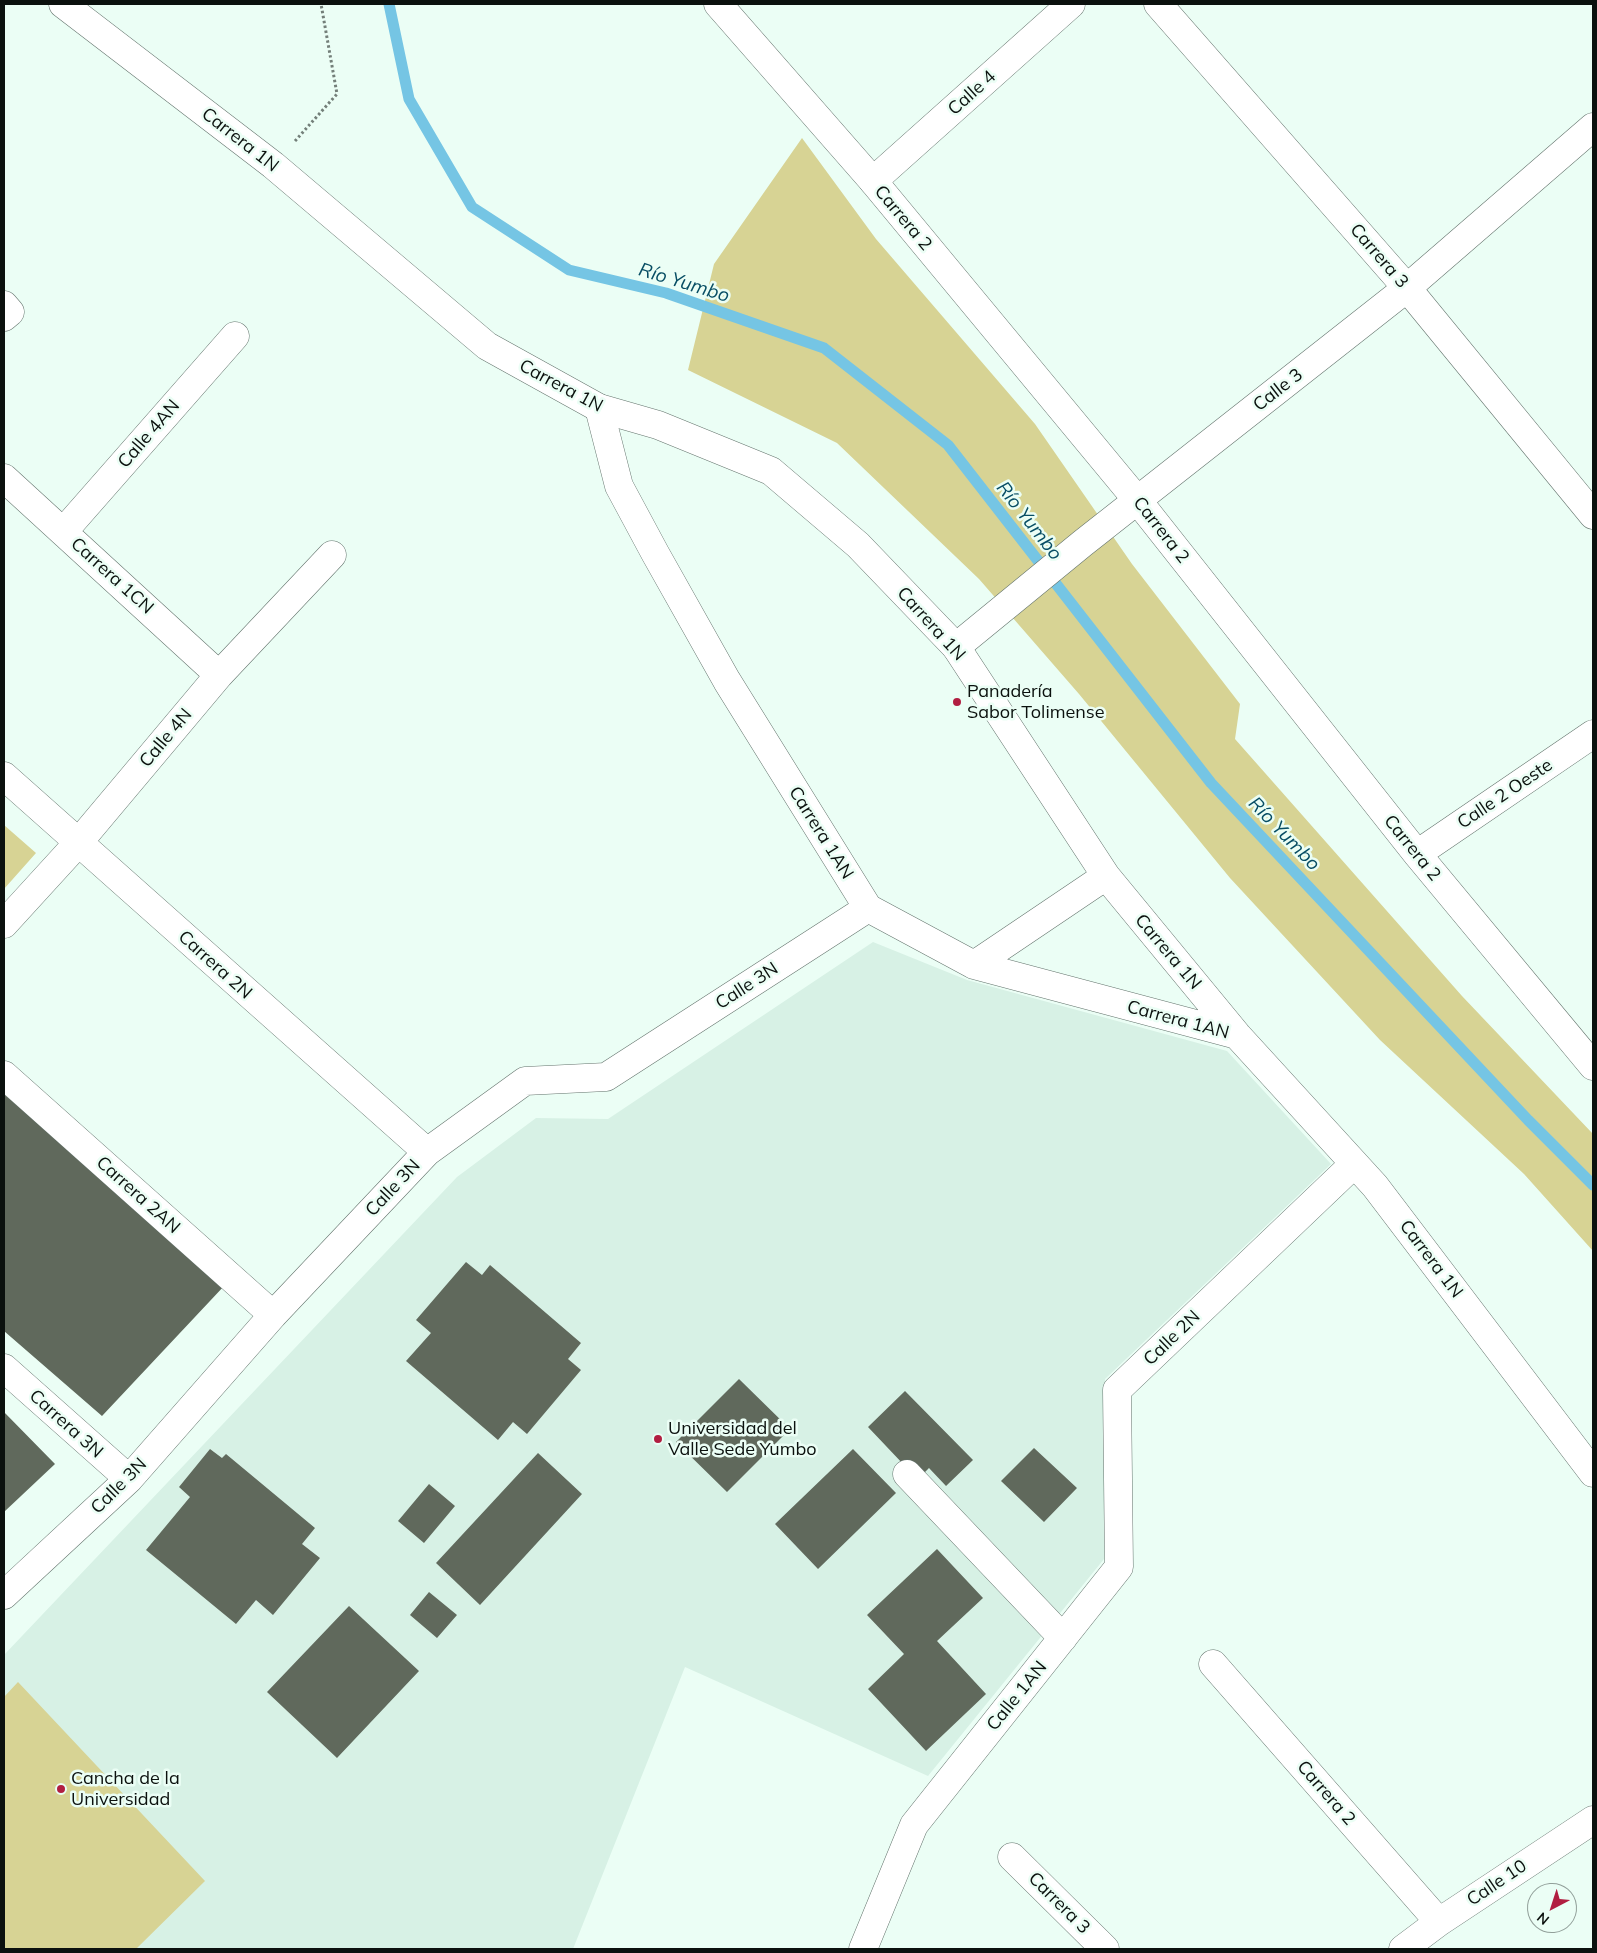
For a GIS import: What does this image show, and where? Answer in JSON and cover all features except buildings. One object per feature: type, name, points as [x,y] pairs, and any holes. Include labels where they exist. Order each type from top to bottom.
[{"type":"street","name":"Carrera 1N","points":[[63,4],[273,165],[487,346],[599,408],[658,425],[771,470],[963,641],[1106,876],[1237,1036],[1375,1186],[1593,1473]]},
{"type":"street","name":"Carrera 2","points":[[718,4],[873,182],[1138,501],[1417,854],[1593,1066]]},
{"type":"street","name":"Calle 4","points":[[873,182],[1071,4]]},
{"type":"street","name":"Carrera 3","points":[[1158,4],[1407,288],[1593,515]]},
{"type":"street","name":"Calle 3","points":[[963,641],[1083,543],[1407,288],[1593,127]]},
{"type":"street","name":"Calle 4AN","points":[[63,532],[236,336]]},
{"type":"street","name":"Carrera 1AN","points":[[599,408],[619,486],[655,553],[727,681],[868,908],[974,966],[1237,1036]]},
{"type":"street","name":"Carrera 1CN","points":[[4,478],[220,675]]},
{"type":"street","name":"Calle 4N","points":[[4,924],[78,843],[220,675],[332,555]]},
{"type":"street","name":"Calle 2 Oeste","points":[[1417,854],[1593,734]]},
{"type":"street","name":"Carrera 2N","points":[[4,776],[427,1152]]},
{"type":"street","points":[[974,966],[1106,876]]},
{"type":"street","name":"Calle 3N","points":[[4,1595],[129,1479],[273,1315],[427,1152],[526,1081],[606,1077],[868,908]]},
{"type":"street","name":"Carrera 2AN","points":[[4,1075],[273,1315]]},
{"type":"street","name":"Calle 2N","points":[[1119,1567],[1117,1390],[1354,1164]]},
{"type":"street","name":"Carrera 3N","points":[[4,1368],[129,1479]]},
{"type":"street","points":[[907,1474],[1062,1638]]},
{"type":"street","name":"Calle 1AN","points":[[863,1949],[914,1825],[1119,1567]]},
{"type":"street","name":"Carrera 2","points":[[1213,1664],[1440,1922]]},
{"type":"street","name":"Calle 10","points":[[1403,1949],[1440,1922],[1593,1820]]},
{"type":"street","name":"Carrera 3","points":[[1012,1857],[1105,1949]]},
{"type":"path","points":[[273,165],[337,94],[321,4]]},
{"type":"shaded area","points":[[802,138],[876,239],[1035,424],[1132,564],[1240,704],[1235,739],[1462,996],[1593,1134],[1593,1251],[1524,1174],[1380,1040],[1230,878],[1079,694],[979,579],[837,443],[688,370],[714,264]]},
{"type":"shaded area","points":[[4,825],[36,853],[4,889]]},
{"type":"shaded area","name":"Universidad del Valle Sede Yumbo","points":[[873,942],[967,980],[1227,1051],[1331,1164],[1105,1379],[1104,1559],[928,1776],[685,1667],[573,1949],[4,1949],[4,1655],[457,1177],[536,1118],[608,1119]]},
{"type":"shaded area","name":"Cancha de la Universidad","points":[[18,1682],[205,1881],[136,1949],[4,1949],[4,1697]]},
{"type":"waterway","name":"Río Yumbo","points":[[389,4],[409,99],[472,207],[569,270],[666,293],[824,348],[948,445],[1211,783],[1528,1120],[1593,1185]]},
{"type":"place","name":"Panadería Sabor Tolimense","points":[[957,702]]},
{"type":"place","name":"Universidad del Valle Sede Yumbo","points":[[658,1439]]},
{"type":"place","name":"Cancha de la Universidad","points":[[61,1789]]}]
